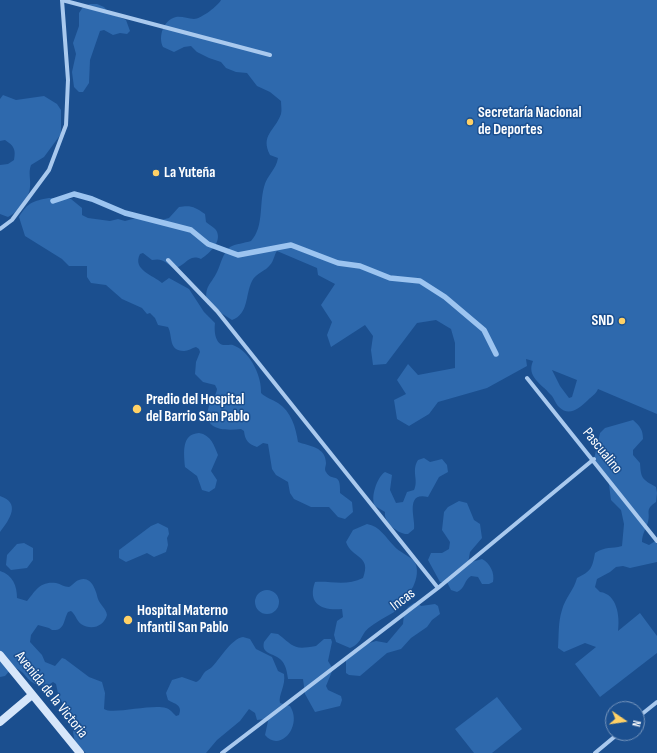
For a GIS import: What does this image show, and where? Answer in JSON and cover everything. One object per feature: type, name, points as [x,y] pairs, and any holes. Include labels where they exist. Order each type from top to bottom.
[{"type":"main road","name":"Avenida de la Victoria","points":[[0,655],[80,753]]},
{"type":"main road","points":[[0,722],[32,696]]},
{"type":"street","points":[[0,229],[12,220],[49,170],[66,125],[68,80],[62,0],[270,55]]},
{"type":"street","points":[[168,260],[217,311],[438,588]]},
{"type":"street","name":"Pascualino","points":[[527,378],[594,459],[657,541]]},
{"type":"street","name":"Incas","points":[[222,753],[438,588],[594,459]]},
{"type":"street","points":[[645,712],[657,702]]},
{"type":"street","points":[[595,753],[609,741]]},
{"type":"shaded area","name":"Secretaría Nacional de Deportes","points":[[221,0],[657,0],[657,414],[598,389],[582,406],[570,411],[563,410],[533,376],[531,367],[533,361],[526,359],[527,366],[487,388],[438,402],[429,414],[409,426],[397,419],[394,400],[406,394],[397,380],[408,364],[418,375],[455,368],[455,343],[451,329],[436,320],[417,323],[386,364],[373,365],[371,350],[373,336],[365,325],[331,347],[327,335],[332,322],[321,305],[335,284],[318,275],[317,268],[277,251],[268,267],[252,281],[244,309],[237,317],[232,320],[207,304],[206,293],[208,286],[217,272],[225,253],[232,246],[251,241],[258,229],[264,187],[278,158],[270,155],[267,148],[268,138],[281,114],[281,101],[270,92],[257,86],[247,73],[236,72],[226,68],[221,62],[197,52],[191,46],[184,47],[174,52],[163,47],[161,34],[168,22],[176,17],[194,19],[201,17],[217,5]],"holes":[[[552,370],[577,380],[572,397],[569,398],[560,386]]]},
{"type":"shaded area","points":[[90,4],[97,4],[104,7],[109,13],[126,20],[130,31],[127,34],[120,33],[113,35],[104,30],[100,31],[90,60],[89,83],[83,92],[79,92],[74,87],[72,72],[76,54],[73,43],[79,26],[79,13],[83,7]]},
{"type":"shaded area","points":[[3,95],[16,100],[44,96],[57,104],[61,110],[61,134],[44,157],[31,165],[28,196],[19,208],[8,217],[0,214],[0,165],[8,164],[14,160],[15,153],[14,148],[5,140],[0,141],[0,99]]},
{"type":"shaded area","points":[[49,198],[71,199],[82,208],[82,215],[88,218],[110,221],[118,219],[125,221],[140,217],[154,222],[169,218],[179,207],[183,206],[193,207],[205,214],[206,222],[216,230],[218,238],[212,250],[205,256],[201,259],[189,259],[181,266],[173,268],[161,260],[152,260],[143,253],[140,254],[138,260],[139,264],[145,272],[162,283],[169,278],[189,289],[204,312],[215,323],[215,334],[217,341],[222,345],[234,345],[246,354],[251,360],[260,380],[261,393],[283,406],[290,415],[296,431],[298,442],[320,450],[325,458],[325,471],[331,477],[338,479],[340,493],[352,502],[353,512],[345,519],[338,517],[329,507],[311,507],[294,499],[290,493],[288,482],[276,475],[272,469],[268,444],[263,443],[257,447],[254,446],[249,443],[245,437],[244,431],[241,429],[221,429],[211,424],[208,420],[207,414],[209,406],[217,389],[215,385],[203,382],[195,374],[196,362],[200,352],[199,349],[196,347],[184,351],[175,349],[168,327],[158,325],[155,318],[150,313],[147,314],[142,308],[122,299],[106,285],[91,283],[87,277],[87,266],[69,266],[62,259],[25,236],[19,217],[25,208],[31,203]]},
{"type":"shaded area","points":[[633,420],[641,428],[643,439],[633,450],[633,455],[640,463],[643,478],[656,487],[656,502],[649,509],[649,519],[643,534],[642,542],[649,545],[657,540],[657,562],[630,568],[623,566],[616,567],[597,579],[595,587],[614,601],[618,613],[618,631],[640,613],[657,636],[657,653],[600,697],[575,664],[596,647],[585,643],[564,652],[558,648],[559,624],[563,606],[577,578],[590,569],[595,553],[605,548],[622,546],[624,524],[621,510],[611,500],[608,477],[594,459],[600,433],[605,428]]},
{"type":"shaded area","points":[[199,433],[209,438],[218,455],[211,471],[217,480],[215,488],[209,492],[202,490],[197,476],[185,467],[184,450],[186,441],[193,434]]},
{"type":"shaded area","points":[[424,458],[430,462],[442,459],[447,465],[448,472],[439,477],[428,497],[421,496],[416,498],[413,507],[414,529],[408,534],[404,534],[392,527],[386,520],[385,512],[375,506],[373,498],[375,488],[379,478],[385,472],[392,475],[390,490],[396,503],[403,502],[407,492],[414,490],[416,483],[416,464],[418,460]]},
{"type":"shaded area","points":[[0,496],[10,503],[12,512],[0,532]]},
{"type":"shaded area","points":[[459,501],[467,503],[474,520],[480,524],[482,538],[470,552],[468,563],[482,559],[485,561],[493,572],[493,582],[489,584],[482,584],[478,577],[471,576],[462,589],[457,592],[451,590],[447,582],[440,582],[428,560],[431,553],[442,553],[449,549],[450,542],[442,530],[444,512],[448,507]]},
{"type":"shaded area","points":[[158,523],[168,528],[169,534],[167,538],[168,545],[166,552],[154,557],[147,553],[126,562],[119,558],[119,550],[151,526]]},
{"type":"shaded area","points":[[367,524],[379,529],[396,548],[414,561],[417,567],[417,574],[416,581],[408,593],[403,605],[370,627],[357,644],[350,648],[336,642],[334,635],[337,621],[343,617],[342,609],[328,609],[318,604],[313,596],[313,590],[315,582],[345,583],[363,578],[365,565],[360,558],[352,552],[346,542],[353,530]]},
{"type":"shaded area","points":[[24,543],[33,548],[33,560],[27,568],[11,570],[6,565],[7,555],[17,544]]},
{"type":"shaded area","points":[[0,571],[11,578],[15,585],[17,598],[27,601],[41,585],[56,583],[69,587],[83,579],[90,581],[107,615],[103,622],[100,625],[93,627],[85,626],[79,622],[71,611],[68,612],[63,625],[59,629],[52,630],[38,625],[31,635],[30,642],[42,655],[45,662],[55,666],[62,658],[65,659],[89,677],[102,682],[105,693],[104,709],[108,711],[115,711],[159,707],[171,711],[176,716],[179,715],[179,707],[168,700],[166,693],[172,680],[182,677],[196,682],[198,681],[234,641],[243,637],[250,639],[256,649],[272,657],[278,671],[284,674],[280,703],[290,706],[294,722],[292,729],[283,739],[277,741],[271,740],[265,735],[268,721],[265,719],[257,720],[255,713],[249,709],[240,721],[217,740],[206,753],[86,753],[75,743],[73,732],[76,721],[59,698],[56,684],[53,682],[47,686],[34,683],[22,672],[13,667],[5,676],[0,677]]},
{"type":"shaded area","points":[[267,590],[272,591],[278,597],[278,607],[272,613],[267,614],[262,613],[256,607],[255,602],[256,597],[262,591]]},
{"type":"shaded area","points":[[414,603],[418,603],[421,606],[435,604],[438,606],[440,614],[432,620],[427,627],[411,638],[401,649],[387,653],[360,676],[349,675],[346,673],[346,658],[354,650],[363,645],[376,641],[387,643],[403,624],[404,613],[408,607]]},
{"type":"shaded area","points":[[271,633],[278,634],[291,645],[303,648],[316,646],[324,639],[331,639],[332,642],[328,661],[333,669],[326,686],[328,690],[341,696],[342,700],[340,706],[315,712],[305,694],[303,679],[288,679],[284,663],[264,649],[264,642]]},
{"type":"shaded area","points":[[497,697],[522,729],[492,753],[474,753],[455,729]]},
{"type":"waterway","points":[[53,201],[74,194],[92,199],[125,213],[191,230],[208,244],[238,255],[291,245],[338,263],[360,266],[390,278],[420,281],[445,297],[484,330],[496,354]]},
{"type":"place","name":"Secretaría Nacional de Deportes","points":[[470,122]]},
{"type":"place","name":"La Yuteña","points":[[156,173]]},
{"type":"place","name":"SND","points":[[622,321]]},
{"type":"place","name":"Predio del Hospital del Barrio San Pablo","points":[[137,409]]},
{"type":"place","name":"Hospital Materno Infantil San Pablo","points":[[128,620]]}]
